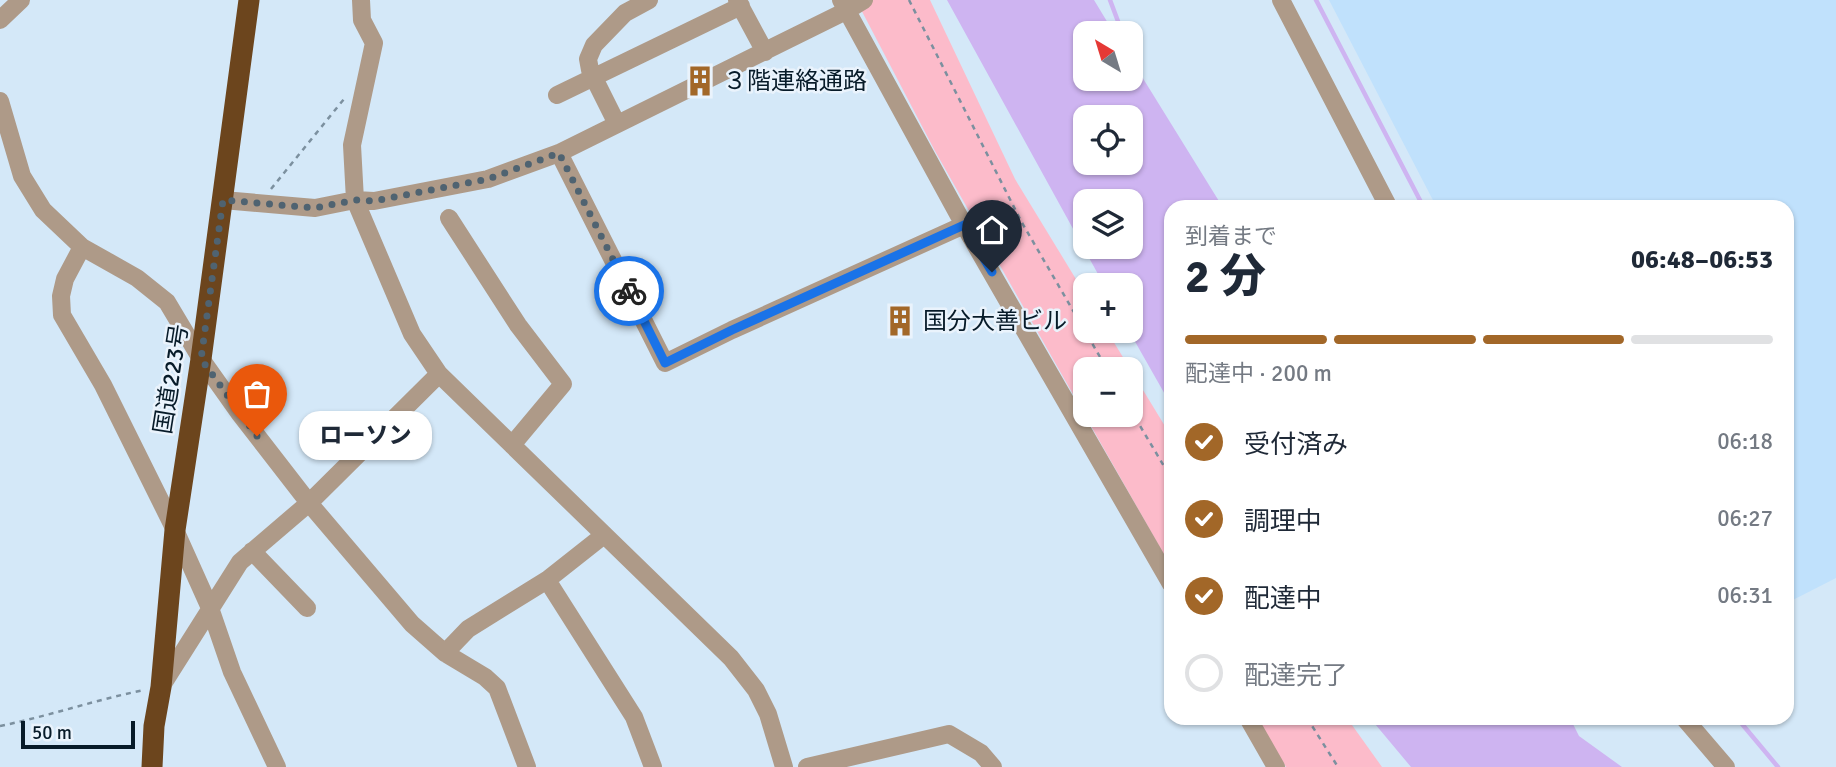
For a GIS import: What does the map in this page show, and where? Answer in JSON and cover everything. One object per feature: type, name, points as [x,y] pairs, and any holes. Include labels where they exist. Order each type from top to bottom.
[{"type":"highway","name":"国道223号","points":[[152,767],[175,530],[201,359],[249,0]]},
{"type":"street","points":[[0,20],[21,0]]},
{"type":"street","points":[[361,0],[362,20],[374,43],[352,145],[355,200],[412,334],[439,374],[731,658],[756,690],[768,714],[784,767]]},
{"type":"street","points":[[617,124],[588,59],[593,45],[625,13],[649,0]]},
{"type":"street","points":[[223,200],[315,208],[355,200],[374,201],[488,179],[559,153],[765,52],[843,6],[864,0]]},
{"type":"street","points":[[1281,0],[1385,200]]},
{"type":"street","points":[[558,95],[739,3],[765,52]]},
{"type":"street","points":[[843,6],[964,225],[1164,572]]},
{"type":"street","points":[[0,101],[22,176],[43,210],[82,247],[138,278],[167,302],[201,359],[309,503],[412,624],[445,653],[485,677],[497,688],[527,767]]},
{"type":"street","points":[[559,153],[665,363],[964,225]]},
{"type":"street","points":[[449,218],[518,325],[563,384],[512,444]]},
{"type":"street","points":[[82,247],[65,279],[61,296],[62,315],[103,385],[175,530],[210,608],[232,672],[277,767]]},
{"type":"street","points":[[161,687],[240,562],[309,503],[439,374]]},
{"type":"street","points":[[445,653],[468,629],[547,580],[604,535]]},
{"type":"street","points":[[252,551],[307,608]]},
{"type":"street","points":[[547,580],[629,709],[653,767]]},
{"type":"street","points":[[1252,725],[1276,767]]},
{"type":"street","points":[[1690,725],[1726,767]]},
{"type":"street","points":[[807,767],[949,734],[981,753],[993,767]]},
{"type":"path","points":[[909,0],[1021,220],[1100,357]]},
{"type":"path","points":[[261,202],[348,93]]},
{"type":"path","points":[[1141,427],[1164,466]]},
{"type":"path","points":[[0,726],[99,699],[161,687]]},
{"type":"path","points":[[1311,725],[1338,767]]},
{"type":"shaded area","points":[[856,0],[930,0],[1015,179],[1073,274],[1073,343],[1114,343],[1123,357],[1073,357],[1073,394],[935,151]]},
{"type":"shaded area","points":[[947,0],[1094,0],[1107,21],[1073,21],[1073,91],[1143,91],[1143,78],[1218,200],[1164,200],[1164,393],[1136,343],[1143,343],[1143,273],[1097,273],[1090,259],[1143,259],[1143,189],[1073,189],[1073,229]]},
{"type":"shaded area","points":[[1329,0],[1836,0],[1836,578],[1794,599],[1794,200],[1433,200]]},
{"type":"shaded area","points":[[1143,390],[1164,425],[1164,555],[1092,427],[1143,427]]},
{"type":"shaded area","points":[[1261,725],[1352,725],[1382,767],[1286,767]]},
{"type":"shaded area","points":[[1376,725],[1574,725],[1579,736],[1622,767],[1411,767]]},
{"type":"waterway","points":[[1110,0],[1118,21]]},
{"type":"waterway","points":[[1316,0],[1420,200]]},
{"type":"waterway","points":[[1743,725],[1778,767]]},
{"type":"way so far","points":[[257,436],[201,359],[223,200],[315,208],[355,200],[374,201],[488,179],[559,153],[629,291]]},
{"type":"place","name":"３階連絡通路","points":[[700,81]]},
{"type":"place","name":"国分大善ビル","points":[[900,321]]},
{"type":"place","name":"ローソン","points":[[257,436]]},
{"type":"route","points":[[629,291],[665,363],[964,225],[992,272]]}]
